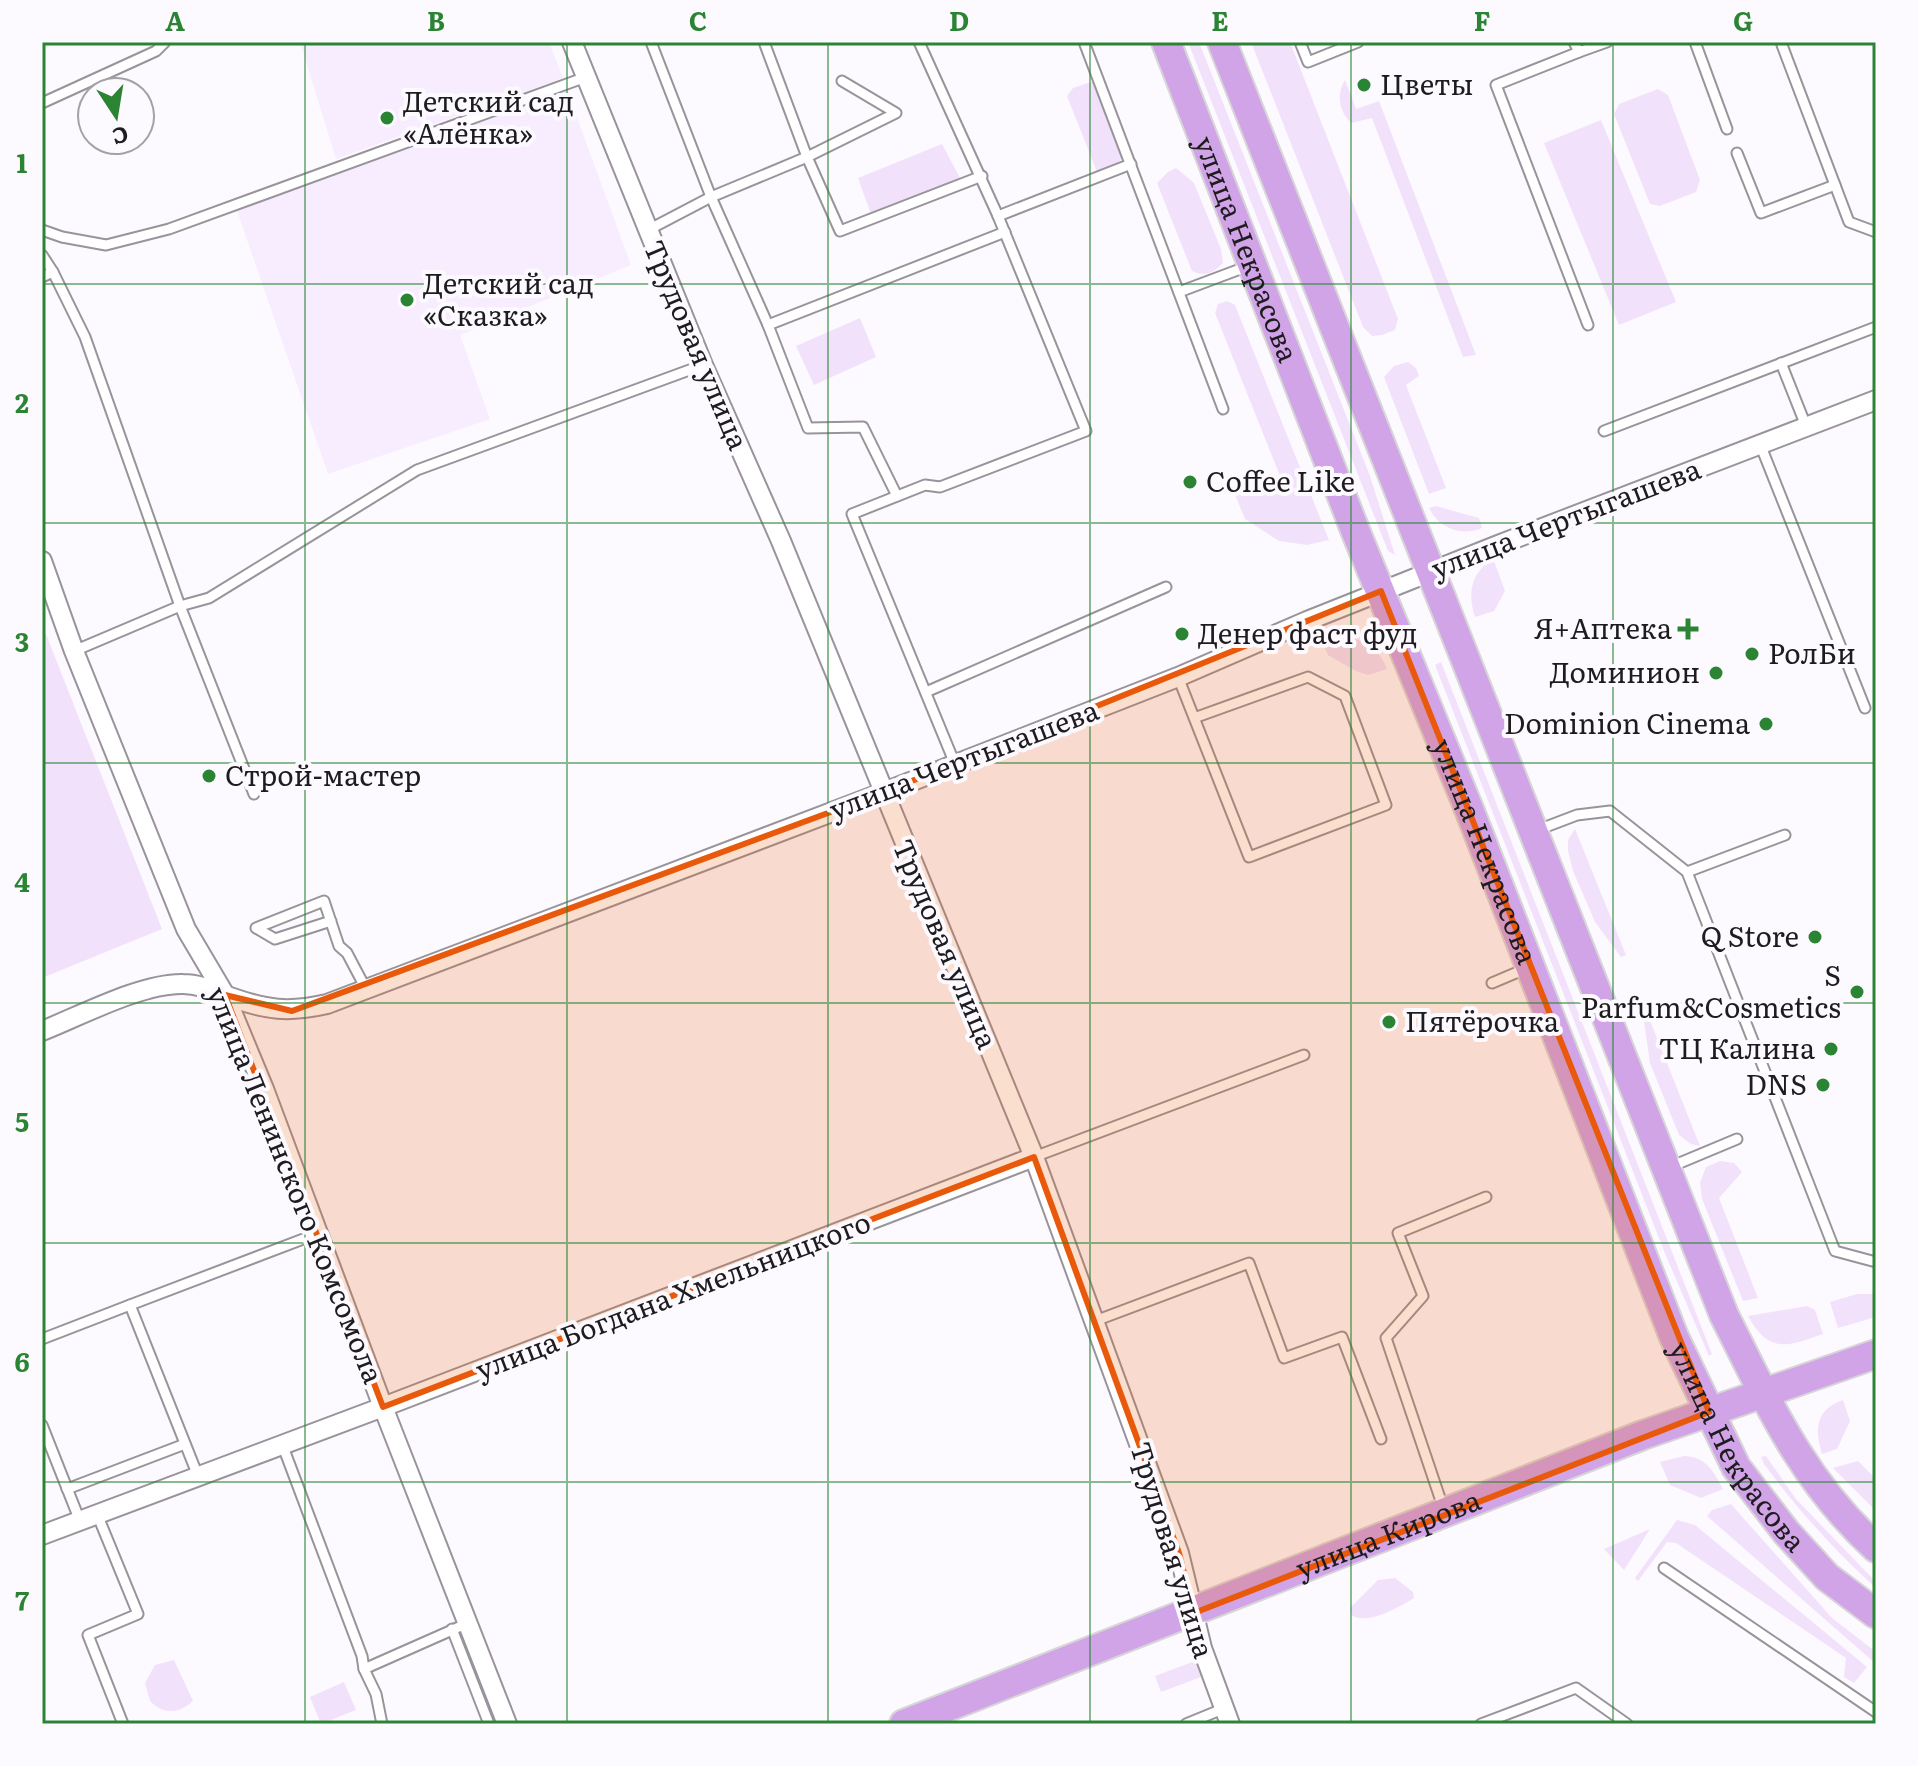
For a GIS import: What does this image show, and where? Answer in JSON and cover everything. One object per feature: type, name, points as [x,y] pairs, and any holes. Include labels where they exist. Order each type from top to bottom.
[{"type":"main road","name":"улица Некрасова","points":[[1166,42],[1674,1337],[1736,1467],[1786,1532],[1827,1577],[1876,1614]]},
{"type":"main road","name":"улица Некрасова","points":[[1222,42],[1724,1315],[1805,1469],[1857,1531],[1876,1548]]},
{"type":"main road","name":"улица Кирова","points":[[904,1724],[1643,1435],[1876,1354]]},
{"type":"street","name":"Трудовая улица","points":[[572,42],[647,231],[781,541],[1034,1157],[1179,1553],[1209,1671],[1228,1716]]},
{"type":"street","name":"улица Чертыгашева","points":[[42,1031],[131,995],[168,985],[195,985],[254,1006],[292,1011],[327,1004],[882,793],[1178,677],[1429,572],[1876,400]]},
{"type":"street","name":"улица Ленинского Комсомола","points":[[42,561],[74,651],[186,929],[225,995],[319,1233],[460,1626],[507,1724]]},
{"type":"street","name":"улица Богдана Хмельницкого","points":[[42,1535],[1034,1157]]},
{"type":"lane","points":[[42,103],[156,51],[165,42]]},
{"type":"lane","points":[[651,42],[711,197],[768,325],[808,428],[863,427],[897,496]]},
{"type":"lane","points":[[764,42],[807,157],[840,231],[982,176]]},
{"type":"lane","points":[[919,42],[982,176],[1086,431],[940,487],[925,485],[852,514],[955,764]]},
{"type":"lane","points":[[1084,42],[1223,409]]},
{"type":"lane","points":[[1300,42],[1308,62],[1358,42]]},
{"type":"lane","points":[[1574,42],[1579,52]]},
{"type":"lane","points":[[1588,325],[1496,85],[1607,42]]},
{"type":"lane","points":[[1695,42],[1727,129]]},
{"type":"lane","points":[[1782,45],[1849,222],[1876,232]]},
{"type":"lane","points":[[42,230],[106,245],[169,229],[586,77]]},
{"type":"lane","points":[[647,231],[711,197],[807,157],[896,113],[842,81]]},
{"type":"lane","points":[[1737,153],[1761,213],[1835,185]]},
{"type":"lane","points":[[998,216],[1131,164]]},
{"type":"lane","points":[[768,325],[1005,232]]},
{"type":"lane","points":[[42,255],[85,337],[180,606],[254,794]]},
{"type":"lane","points":[[1179,292],[1253,264]]},
{"type":"lane","points":[[42,277],[53,272]]},
{"type":"lane","points":[[1604,431],[1876,327]]},
{"type":"lane","points":[[1781,363],[1806,426]]},
{"type":"lane","points":[[74,651],[180,606],[209,598],[417,470],[703,365]]},
{"type":"lane","points":[[1760,444],[1865,708]]},
{"type":"lane","points":[[926,692],[1166,587]]},
{"type":"lane","points":[[1178,677],[1194,718],[1249,857],[1386,805],[1345,696],[1308,677],[1194,718]]},
{"type":"lane","points":[[1533,832],[1577,815],[1610,811],[1687,872],[1835,1251],[1876,1262]]},
{"type":"lane","points":[[1687,872],[1785,835]]},
{"type":"lane","points":[[331,921],[275,939],[256,928],[324,901],[331,921],[339,946],[347,953],[366,989]]},
{"type":"lane","points":[[1492,983],[1530,967]]},
{"type":"lane","name":"улица Богдана Хмельницкого","points":[[1034,1157],[1304,1055]]},
{"type":"lane","points":[[1665,1169],[1737,1139]]},
{"type":"lane","points":[[1446,1513],[1386,1338],[1423,1296],[1398,1233],[1486,1197]]},
{"type":"lane","points":[[42,1339],[319,1233]]},
{"type":"lane","points":[[1095,1321],[1249,1263],[1284,1358],[1342,1337],[1381,1439]]},
{"type":"lane","points":[[130,1305],[198,1476]]},
{"type":"lane","points":[[42,1425],[67,1489],[89,1518],[138,1614],[88,1635],[123,1724]]},
{"type":"lane","points":[[67,1489],[185,1444]]},
{"type":"lane","points":[[282,1444],[362,1656],[364,1669],[376,1694],[382,1724]]},
{"type":"lane","points":[[1664,1568],[1876,1712]]},
{"type":"lane","points":[[364,1669],[460,1626],[489,1724]]},
{"type":"lane","points":[[1481,1724],[1576,1688],[1627,1724]]},
{"type":"lane","points":[[1186,1724],[1228,1716]]},
{"type":"highlighted area","points":[[1381,591],[1709,1412],[1194,1613],[1179,1553],[1034,1157],[383,1407],[225,995],[292,1011],[882,793]]},
{"type":"shaded area","name":"Детский сад «Алёнка»","points":[[300,42],[549,42],[563,78],[336,159]]},
{"type":"shaded area","points":[[1188,42],[1199,42],[1370,476],[1395,555],[1388,551]]},
{"type":"shaded area","points":[[1251,42],[1290,42],[1398,319],[1395,330],[1372,336],[1363,327]]},
{"type":"shaded area","points":[[1345,80],[1356,109],[1379,101],[1476,355],[1463,357],[1372,118],[1351,123],[1344,113],[1340,97]]},
{"type":"shaded area","points":[[1094,81],[1124,155],[1118,163],[1097,172],[1067,96],[1073,88]]},
{"type":"shaded area","points":[[1658,89],[1668,95],[1700,180],[1696,192],[1660,206],[1650,204],[1614,114],[1619,104]]},
{"type":"shaded area","name":"Детский сад «Сказка»","points":[[567,90],[631,265],[460,335],[490,419],[328,474],[237,211]]},
{"type":"shaded area","points":[[1601,120],[1676,302],[1619,325],[1544,143]]},
{"type":"shaded area","points":[[942,144],[961,180],[872,217],[858,178]]},
{"type":"shaded area","points":[[1176,168],[1194,183],[1221,249],[1223,263],[1209,273],[1192,271],[1157,183]]},
{"type":"shaded area","points":[[1227,301],[1235,305],[1329,540],[1307,545],[1279,541],[1245,519],[1234,492],[1280,476],[1215,313],[1218,304]]},
{"type":"shaded area","points":[[860,318],[876,357],[814,385],[796,346]]},
{"type":"shaded area","points":[[1408,362],[1416,368],[1419,376],[1406,385],[1446,488],[1429,494],[1384,377],[1394,366]]},
{"type":"shaded area","points":[[1436,506],[1479,518],[1482,528],[1474,531],[1451,529],[1433,515],[1429,508]]},
{"type":"shaded area","points":[[1493,558],[1505,591],[1494,611],[1475,617],[1471,599],[1473,584],[1480,570]]},
{"type":"shaded area","points":[[42,624],[162,929],[42,978]]},
{"type":"shaded area","points":[[1341,635],[1369,645],[1387,669],[1368,675],[1328,655],[1321,640]]},
{"type":"shaded area","points":[[1441,662],[1712,1354],[1709,1356],[1666,1256],[1435,665]]},
{"type":"shaded area","points":[[1575,829],[1626,955],[1621,957],[1595,922],[1573,871],[1568,840]]},
{"type":"shaded area","points":[[1647,1013],[1700,1146],[1691,1144],[1679,1135],[1650,1063],[1643,1015]]},
{"type":"shaded area","points":[[1720,1161],[1734,1163],[1742,1172],[1719,1198],[1758,1298],[1743,1301],[1702,1199],[1700,1183],[1706,1167]]},
{"type":"shaded area","points":[[1857,1294],[1876,1294],[1876,1317],[1838,1328],[1830,1302]]},
{"type":"shaded area","points":[[1807,1306],[1815,1310],[1823,1334],[1789,1344],[1771,1342],[1748,1316]]},
{"type":"shaded area","points":[[1843,1400],[1850,1421],[1837,1449],[1822,1454],[1819,1421],[1827,1409]]},
{"type":"shaded area","points":[[1684,1456],[1704,1462],[1723,1489],[1701,1498],[1670,1485],[1660,1462]]},
{"type":"shaded area","points":[[1766,1456],[1796,1499],[1876,1582],[1876,1588],[1831,1544],[1790,1497],[1764,1464],[1761,1457]]},
{"type":"shaded area","points":[[1858,1461],[1876,1479],[1876,1511],[1833,1468]]},
{"type":"shaded area","points":[[1731,1504],[1832,1618],[1876,1652],[1876,1664],[1707,1516],[1712,1510]]},
{"type":"shaded area","points":[[1677,1520],[1695,1525],[1867,1667],[1854,1683],[1844,1677],[1846,1658],[1676,1543],[1667,1542],[1638,1581],[1635,1578]]},
{"type":"shaded area","points":[[1650,1529],[1624,1570],[1604,1549]]},
{"type":"shaded area","points":[[1395,1578],[1413,1592],[1414,1598],[1374,1617],[1351,1615],[1350,1608],[1378,1580]]},
{"type":"shaded area","points":[[174,1660],[193,1701],[177,1710],[166,1711],[150,1701],[145,1683],[155,1665]]},
{"type":"shaded area","points":[[1195,1661],[1201,1677],[1161,1692],[1155,1676]]},
{"type":"shaded area","points":[[344,1682],[356,1710],[321,1724],[310,1697]]},
{"type":"place","name":"Цветы","points":[[1364,85]]},
{"type":"place","name":"Детский сад «Алёнка»","points":[[387,118]]},
{"type":"place","name":"Детский сад «Сказка»","points":[[407,300]]},
{"type":"place","name":"Coffee Like","points":[[1190,482]]},
{"type":"place","name":"Я+Аптека","points":[[1688,629]]},
{"type":"place","name":"Денер фаст фуд","points":[[1182,634]]},
{"type":"place","name":"РолБи","points":[[1752,654]]},
{"type":"place","name":"Доминион","points":[[1716,673]]},
{"type":"place","name":"Dominion Cinema","points":[[1766,724]]},
{"type":"place","name":"Строй-мастер","points":[[209,776]]},
{"type":"place","name":"Q Store","points":[[1815,937]]},
{"type":"place","name":"S Parfum&Cosmetics","points":[[1857,992]]},
{"type":"place","name":"Пятёрочка","points":[[1389,1022]]},
{"type":"place","name":"ТЦ Калина","points":[[1831,1049]]},
{"type":"place","name":"DNS","points":[[1823,1085]]}]
